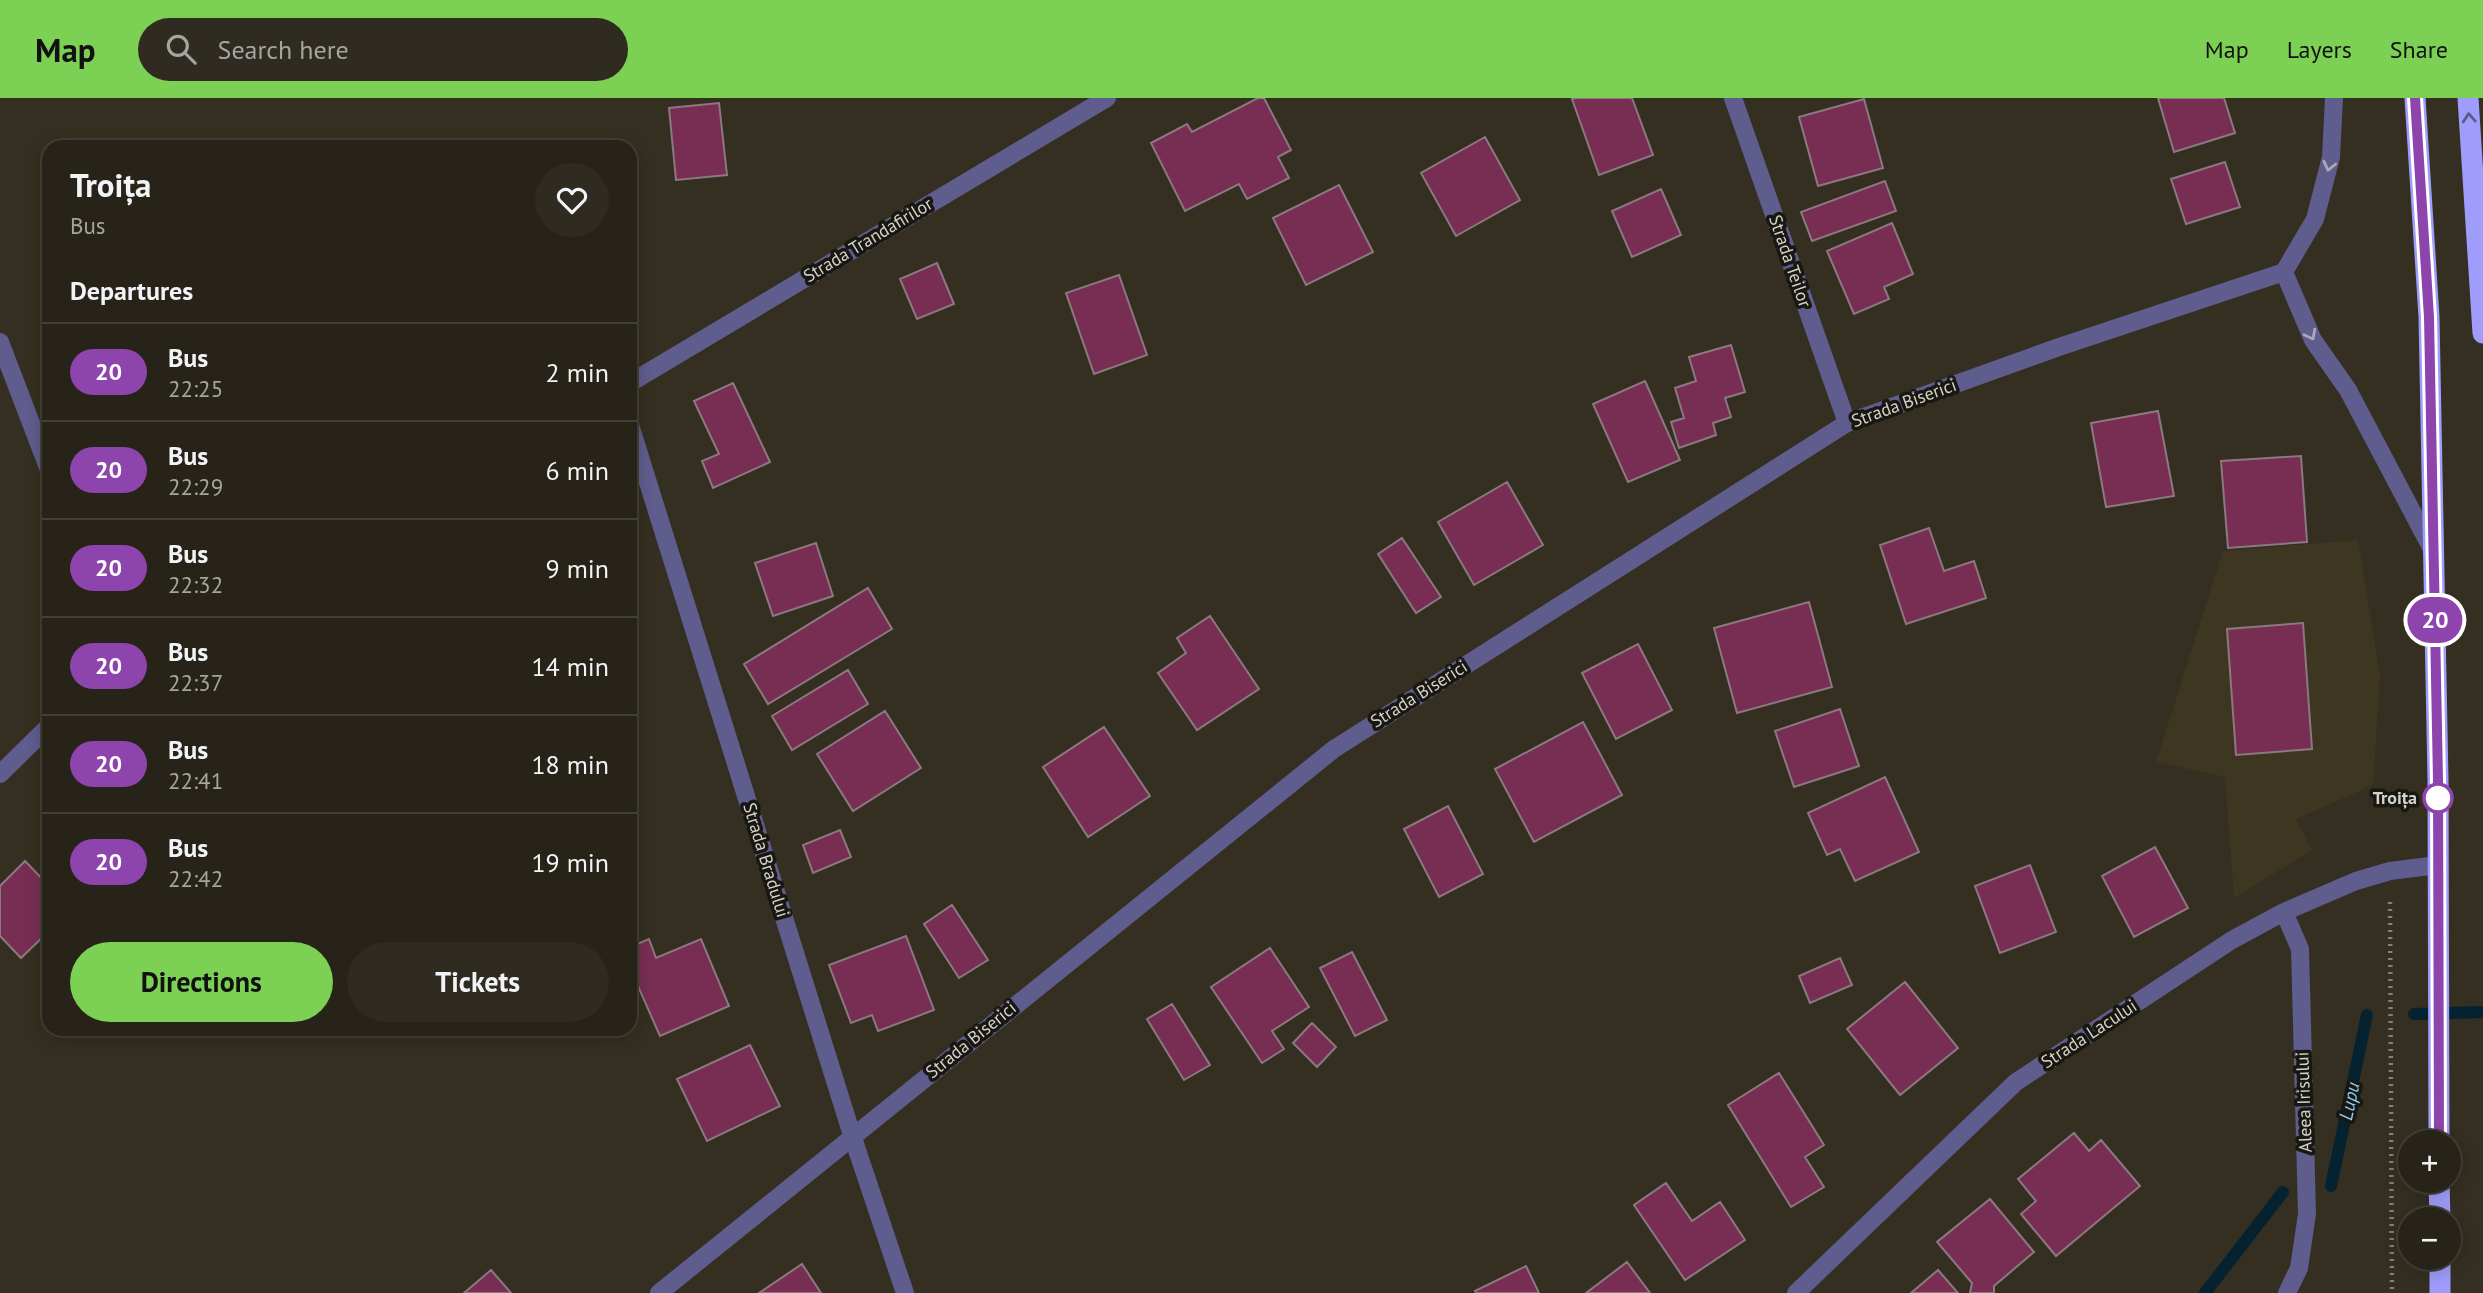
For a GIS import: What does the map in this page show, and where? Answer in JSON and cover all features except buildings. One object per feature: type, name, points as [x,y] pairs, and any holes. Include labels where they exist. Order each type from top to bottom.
[{"type":"highway","points":[[2416,98],[2429,317],[2438,865],[2439,1130]]},
{"type":"highway","points":[[2468,98],[2483,333]]},
{"type":"highway","points":[[2440,1270],[2440,1293]]},
{"type":"street","name":"Strada Trandafirilor","points":[[637,379],[1107,98]]},
{"type":"street","name":"Strada Teilor","points":[[1733,98],[1847,423]]},
{"type":"street","points":[[2334,98],[2332,157],[2315,219],[2284,272],[2313,340],[2348,390],[2434,554]]},
{"type":"street","name":"Strada Biserici","points":[[659,1293],[1334,749],[1847,423],[2059,347],[2284,272]]},
{"type":"street","points":[[0,342],[42,452]]},
{"type":"street","name":"Strada Bradului","points":[[637,447],[852,1135],[905,1293]]},
{"type":"street","points":[[0,774],[42,733]]},
{"type":"street","name":"Strada Lacului","points":[[1796,1293],[2016,1082],[2232,940],[2284,912],[2356,881],[2390,871],[2438,865]]},
{"type":"street","name":"Aleea Irisului","points":[[2284,912],[2300,950],[2308,1214],[2299,1268],[2287,1293]]},
{"type":"path","points":[[2390,871],[2392,1293]]},
{"type":"shaded area","points":[[2358,540],[2380,675],[2373,785],[2296,819],[2312,850],[2234,898],[2225,777],[2156,762],[2223,551]]},
{"type":"waterway","name":"Lupu","points":[[2414,1014],[2483,1012]]},
{"type":"waterway","name":"Lupu","points":[[2331,1186],[2367,1015]]},
{"type":"waterway","name":"Lupu","points":[[2205,1293],[2283,1192]]},
{"type":"bus line","name":"20","points":[[2415,98],[2429,317],[2438,780],[2439,1130]]},
{"type":"place","name":"Troița","points":[[2438,798]]}]
